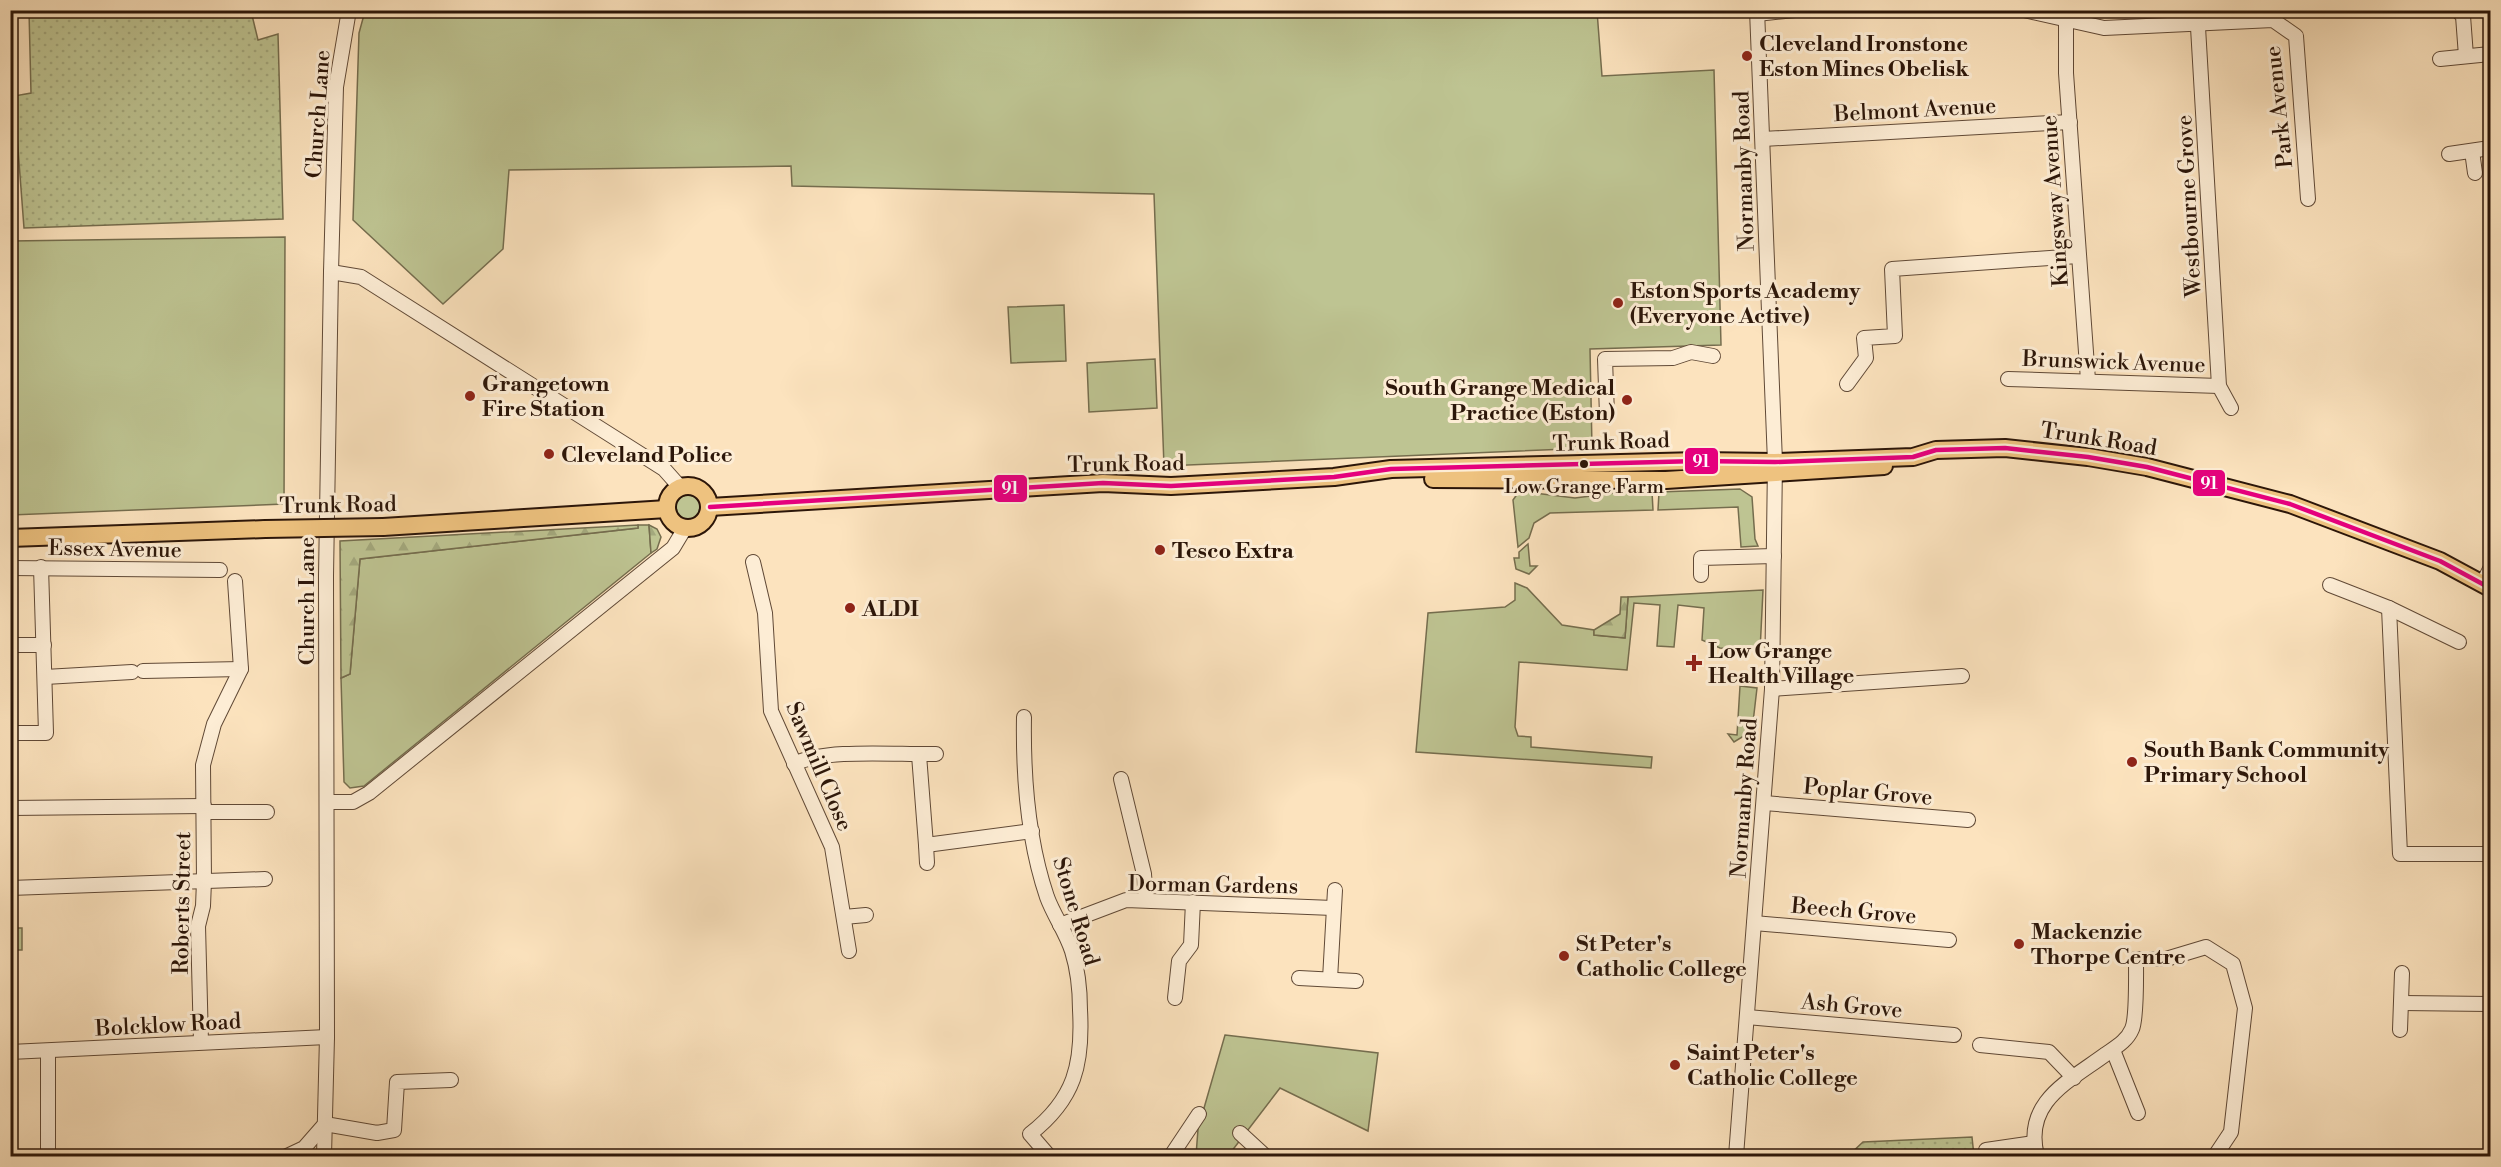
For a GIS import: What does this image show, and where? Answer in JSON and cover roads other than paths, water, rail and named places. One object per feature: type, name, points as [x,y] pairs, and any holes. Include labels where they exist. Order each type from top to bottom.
[{"type":"main road","name":"Trunk Road","points":[[710,507],[1103,483],[1171,486],[1334,477],[1391,469],[1698,461],[1775,468],[1913,457],[1936,450],[2005,448],[2118,462],[2290,504],[2322,514],[2488,580]]},
{"type":"main road","points":[[680,487],[700,489],[705,494],[710,507],[702,523],[685,528],[672,522],[667,509],[670,496],[680,487]]},
{"type":"main road","name":"Trunk Road","points":[[10,538],[383,527],[667,509]]},
{"type":"street","name":"Church Lane","points":[[324,1156],[327,1037],[327,576],[331,272],[336,87],[349,10]]},
{"type":"street","points":[[1757,12],[1795,10]]},
{"type":"street","name":"Park Avenue","points":[[2024,10],[2104,28],[2198,17],[2272,20],[2296,36],[2308,199]]},
{"type":"street","points":[[2457,10],[2463,16],[2466,56]]},
{"type":"street","name":"Normanby Road","points":[[1736,1156],[1772,689],[1775,468],[1757,12]]},
{"type":"street","name":"Westbourne Grove","points":[[2198,17],[2219,386]]},
{"type":"street","name":"Kingsway Avenue","points":[[2066,20],[2078,256],[2088,380]]},
{"type":"street","points":[[2440,59],[2490,54]]},
{"type":"street","name":"Belmont Avenue","points":[[1763,139],[2070,122]]},
{"type":"street","points":[[2449,154],[2490,148]]},
{"type":"street","points":[[2472,151],[2475,173]]},
{"type":"street","points":[[1847,384],[1866,358],[1864,338],[1895,336],[1892,269],[2078,256]]},
{"type":"street","points":[[331,272],[361,277],[664,469],[680,487]]},
{"type":"street","points":[[1607,415],[1605,359],[1673,358],[1691,352],[1713,356]]},
{"type":"street","name":"Brunswick Avenue","points":[[2008,379],[2219,386]]},
{"type":"street","points":[[2219,386],[2231,408]]},
{"type":"street","points":[[328,802],[353,802],[369,794],[673,548],[685,528]]},
{"type":"street","points":[[1701,575],[1701,558],[1774,556]]},
{"type":"street","name":"Sawmill Close","points":[[753,562],[765,613],[771,711],[832,847],[849,951]]},
{"type":"street","points":[[10,733],[46,727],[41,567]]},
{"type":"street","name":"Essex Avenue","points":[[10,568],[220,570]]},
{"type":"street","points":[[45,677],[241,669],[235,581]]},
{"type":"street","points":[[2330,585],[2389,608],[2459,642]]},
{"type":"street","points":[[2389,608],[2400,854],[2490,854]]},
{"type":"street","points":[[10,645],[44,645]]},
{"type":"street","name":"Roberts Street","points":[[201,1042],[198,926],[203,906],[204,881],[203,765],[214,724],[241,669]]},
{"type":"street","points":[[1772,689],[1962,676]]},
{"type":"street","name":"Stone Road","points":[[1024,717],[1023,756],[1032,831],[1047,897],[1072,951],[1082,1046],[1069,1092],[1051,1117],[1030,1134],[1048,1156]]},
{"type":"street","points":[[919,754],[927,863]]},
{"type":"street","points":[[794,764],[806,758],[936,754]]},
{"type":"street","points":[[1121,779],[1144,874],[1146,900]]},
{"type":"street","name":"Poplar Grove","points":[[1764,803],[1968,820]]},
{"type":"street","points":[[10,807],[267,812]]},
{"type":"street","points":[[926,845],[1032,831]]},
{"type":"street","points":[[10,888],[265,879]]},
{"type":"street","points":[[1330,979],[1335,890]]},
{"type":"street","name":"Dorman Gardens","points":[[1060,925],[1126,900],[1334,908]]},
{"type":"street","points":[[1175,998],[1179,961],[1191,945],[1193,902]]},
{"type":"street","points":[[844,917],[866,915]]},
{"type":"street","name":"Beech Grove","points":[[1754,923],[1949,940]]},
{"type":"street","points":[[1986,1150],[2035,1150],[2036,1120],[2042,1104],[2074,1078],[2119,1047],[2133,1028],[2136,959],[2166,959],[2206,947],[2232,964],[2245,1008],[2231,1132],[2215,1156]]},
{"type":"street","points":[[2400,1030],[2402,973]]},
{"type":"street","points":[[1299,978],[1356,981]]},
{"type":"street","points":[[2402,1002],[2490,1004]]},
{"type":"street","name":"Ash Grove","points":[[1747,1017],[1954,1035]]},
{"type":"street","name":"Bolcklow Road","points":[[10,1052],[327,1037]]},
{"type":"street","points":[[1980,1045],[2049,1052],[2074,1078]]},
{"type":"street","points":[[2113,1050],[2138,1113]]},
{"type":"street","points":[[48,1052],[48,1156]]},
{"type":"street","points":[[287,1156],[304,1148],[325,1124],[377,1133],[394,1130],[397,1082],[452,1080]]},
{"type":"street","points":[[1171,1156],[1199,1114]]},
{"type":"street","points":[[1240,1133],[1265,1156]]},
{"type":"place","name":"Cleveland Ironstone Eston Mines Obelisk","points":[[1747,56]]},
{"type":"place","name":"Eston Sports Academy (Everyone Active)","points":[[1618,303]]},
{"type":"place","name":"Grangetown Fire Station","points":[[470,396]]},
{"type":"place","name":"South Grange Medical Practice (Eston)","points":[[1627,400]]},
{"type":"place","name":"Cleveland Police","points":[[549,454]]},
{"type":"place","name":"Low Grange Farm","points":[[1584,464]]},
{"type":"place","name":"Tesco Extra","points":[[1160,550]]},
{"type":"place","name":"ALDI","points":[[850,608]]},
{"type":"place","name":"Low Grange Health Village","points":[[1694,663]]},
{"type":"place","name":"South Bank Community Primary School","points":[[2132,762]]},
{"type":"place","name":"Mackenzie Thorpe Centre","points":[[2019,944]]},
{"type":"place","name":"St Peter's Catholic College","points":[[1564,956]]},
{"type":"place","name":"Saint Peter's Catholic College","points":[[1675,1065]]}]
